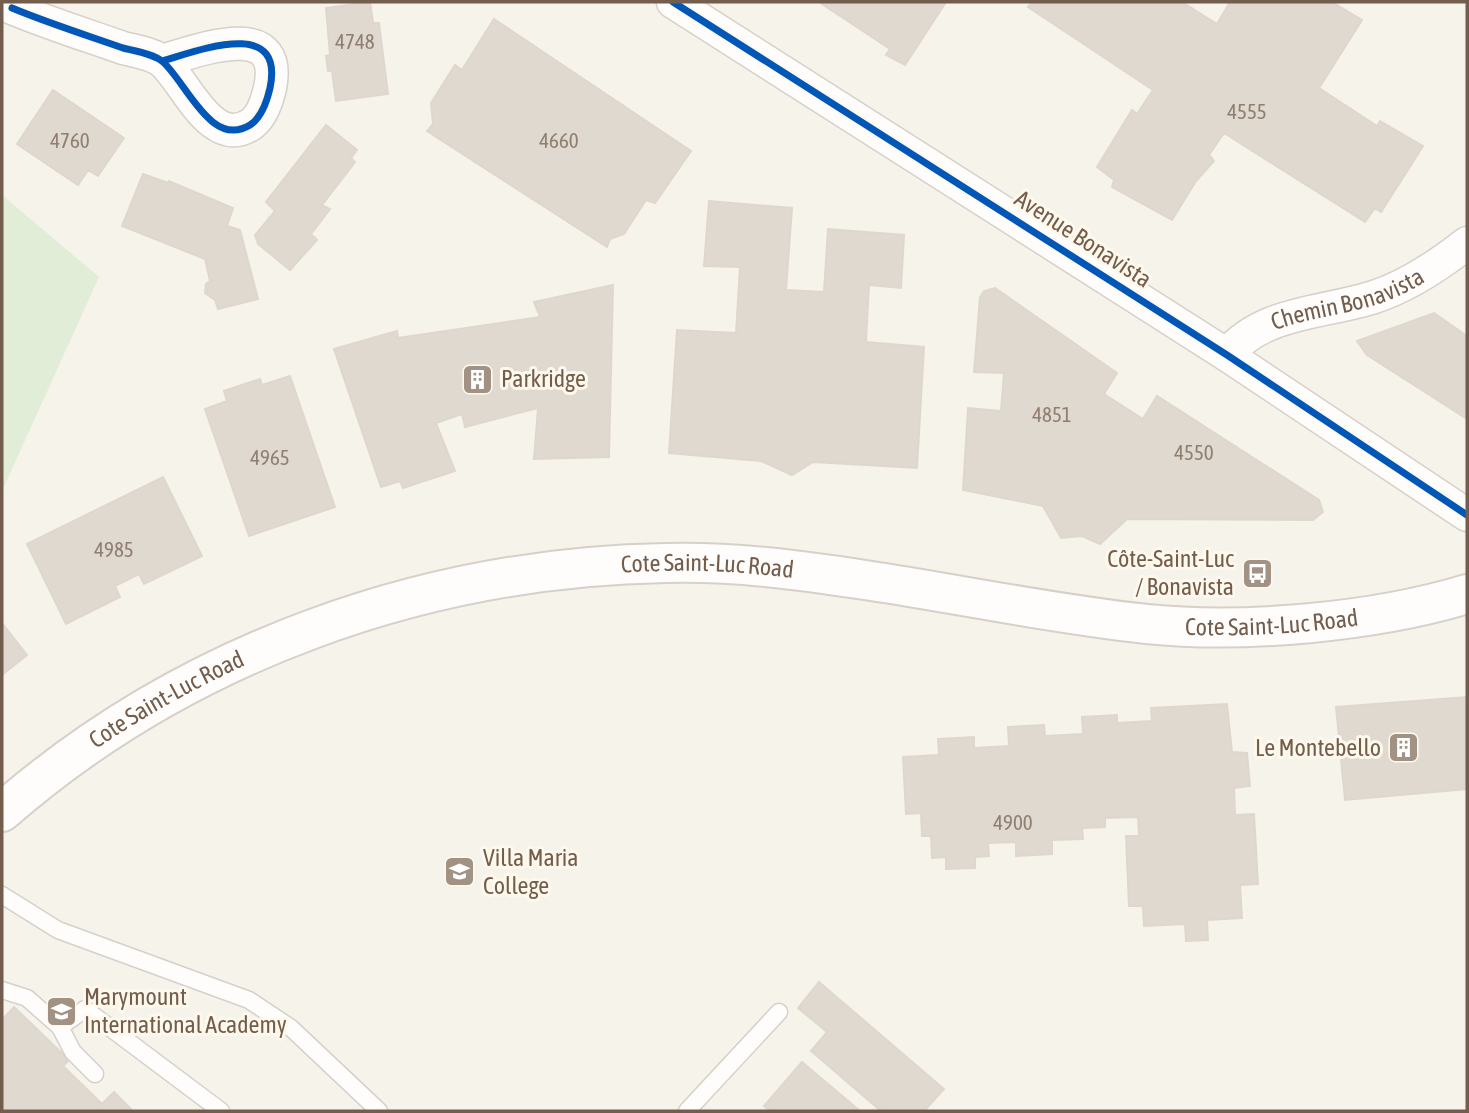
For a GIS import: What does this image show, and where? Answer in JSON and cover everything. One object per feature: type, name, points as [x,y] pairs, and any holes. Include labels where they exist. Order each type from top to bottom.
[{"type":"main road","name":"Cote Saint-Luc Road","points":[[2,812],[79,749],[168,695],[264,647],[318,626],[402,600],[516,576],[630,564],[749,566],[865,580],[1088,617],[1199,626],[1268,625],[1357,616],[1467,594]]},
{"type":"street","name":"Avenue Bonavista","points":[[673,2],[1227,355],[1467,515]]},
{"type":"street","points":[[9,12],[162,61]]},
{"type":"street","name":"Chemin Bonavista","points":[[1227,355],[1242,337],[1260,327],[1377,296],[1432,269],[1467,243]]},
{"type":"lane","points":[[2,895],[58,930],[249,1000],[291,1028],[379,1111]]},
{"type":"lane","points":[[2,990],[27,998],[60,1027],[73,1052],[95,1074]]},
{"type":"lane","points":[[60,1027],[85,1009],[221,1111]]},
{"type":"lane","points":[[687,1111],[779,1012]]},
{"type":"green space","points":[[2,195],[99,277],[2,491]]},
{"type":"building","points":[[370,2],[373,23],[379,23],[388,94],[336,101],[332,71],[328,71],[326,56],[330,55],[326,8]]},
{"type":"building","points":[[819,2],[946,2],[905,65],[886,55],[890,49]]},
{"type":"building","points":[[1032,2],[1182,2],[1217,24],[1230,2],[1332,2],[1362,20],[1319,88],[1377,126],[1380,121],[1423,146],[1381,212],[1375,208],[1365,222],[1224,133],[1209,155],[1214,161],[1196,181],[1172,220],[1112,187],[1114,180],[1097,167],[1132,110],[1137,114],[1153,90],[1028,7]]},
{"type":"building","points":[[494,19],[691,151],[655,203],[646,200],[624,234],[610,239],[607,247],[427,131],[433,124],[431,103],[455,65],[462,70]]},
{"type":"building","points":[[53,90],[124,138],[98,176],[88,170],[78,185],[17,144]]},
{"type":"building","points":[[326,125],[357,150],[351,158],[355,162],[322,205],[330,209],[311,234],[317,240],[290,270],[258,244],[255,235],[275,211],[266,202]]},
{"type":"building","points":[[143,174],[168,183],[169,181],[233,208],[227,226],[240,230],[258,299],[218,309],[215,300],[205,293],[206,284],[210,281],[205,259],[122,226]]},
{"type":"building","points":[[709,201],[792,208],[786,290],[824,292],[828,229],[904,235],[901,288],[869,285],[866,342],[924,347],[917,468],[813,462],[792,475],[761,461],[669,453],[677,330],[736,333],[740,267],[704,266]]},
{"type":"building","name":"Parkridge","points":[[613,285],[609,457],[534,459],[538,408],[465,427],[462,414],[436,423],[455,471],[403,488],[400,481],[381,487],[334,349],[397,331],[398,338],[540,317],[534,302]]},
{"type":"building","points":[[995,288],[1117,373],[1104,394],[1143,419],[1157,396],[1319,500],[1323,512],[1313,520],[1127,519],[1100,544],[1082,536],[1061,538],[1043,506],[963,490],[968,408],[1001,411],[1004,373],[974,372],[980,297],[984,291]]},
{"type":"building","points":[[1434,313],[1467,336],[1467,419],[1367,355],[1357,341]]},
{"type":"building","points":[[290,376],[335,507],[249,536],[205,409],[227,401],[224,391],[260,379],[262,385]]},
{"type":"building","points":[[163,477],[202,556],[144,584],[139,574],[115,586],[120,597],[66,624],[27,544]]},
{"type":"building","points":[[2,623],[27,655],[2,675]]},
{"type":"building","name":"Le Montebello","points":[[1467,697],[1467,789],[1345,800],[1336,707]]},
{"type":"building","points":[[1227,704],[1232,752],[1247,753],[1250,786],[1234,788],[1235,815],[1254,814],[1258,884],[1240,885],[1242,918],[1207,920],[1208,940],[1186,941],[1185,924],[1144,926],[1143,906],[1129,906],[1126,836],[1139,836],[1138,817],[1105,818],[1105,827],[1082,828],[1083,839],[1052,840],[1052,854],[1016,856],[1016,842],[988,843],[989,856],[975,857],[975,868],[946,869],[946,857],[932,858],[931,836],[922,836],[921,813],[906,814],[903,757],[939,755],[938,739],[974,737],[974,748],[1009,746],[1008,727],[1044,725],[1045,736],[1083,734],[1082,717],[1117,715],[1117,723],[1152,721],[1151,708]]},
{"type":"building","points":[[819,982],[944,1089],[924,1111],[881,1111],[811,1051],[827,1032],[798,1008]]},
{"type":"building","points":[[14,1007],[69,1060],[63,1066],[102,1104],[114,1092],[133,1111],[2,1111],[2,1020]]},
{"type":"building","points":[[802,1062],[860,1111],[771,1111],[764,1106]]},
{"type":"cycle path","points":[[673,2],[1227,355],[1467,515]]},
{"type":"cycle path","points":[[12,8],[159,59],[172,71],[211,121],[223,128],[236,130],[250,125],[263,109],[270,88],[271,66],[264,52],[252,45],[216,46],[162,61]]},
{"type":"place","name":"Parkridge","points":[[478,379]]},
{"type":"place","name":"Côte-Saint-Luc / Bonavista","points":[[1257,573]]},
{"type":"place","name":"Le Montebello","points":[[1404,748]]},
{"type":"place","name":"Villa Maria College","points":[[460,872]]},
{"type":"place","name":"Marymount International Academy","points":[[61,1011]]}]
